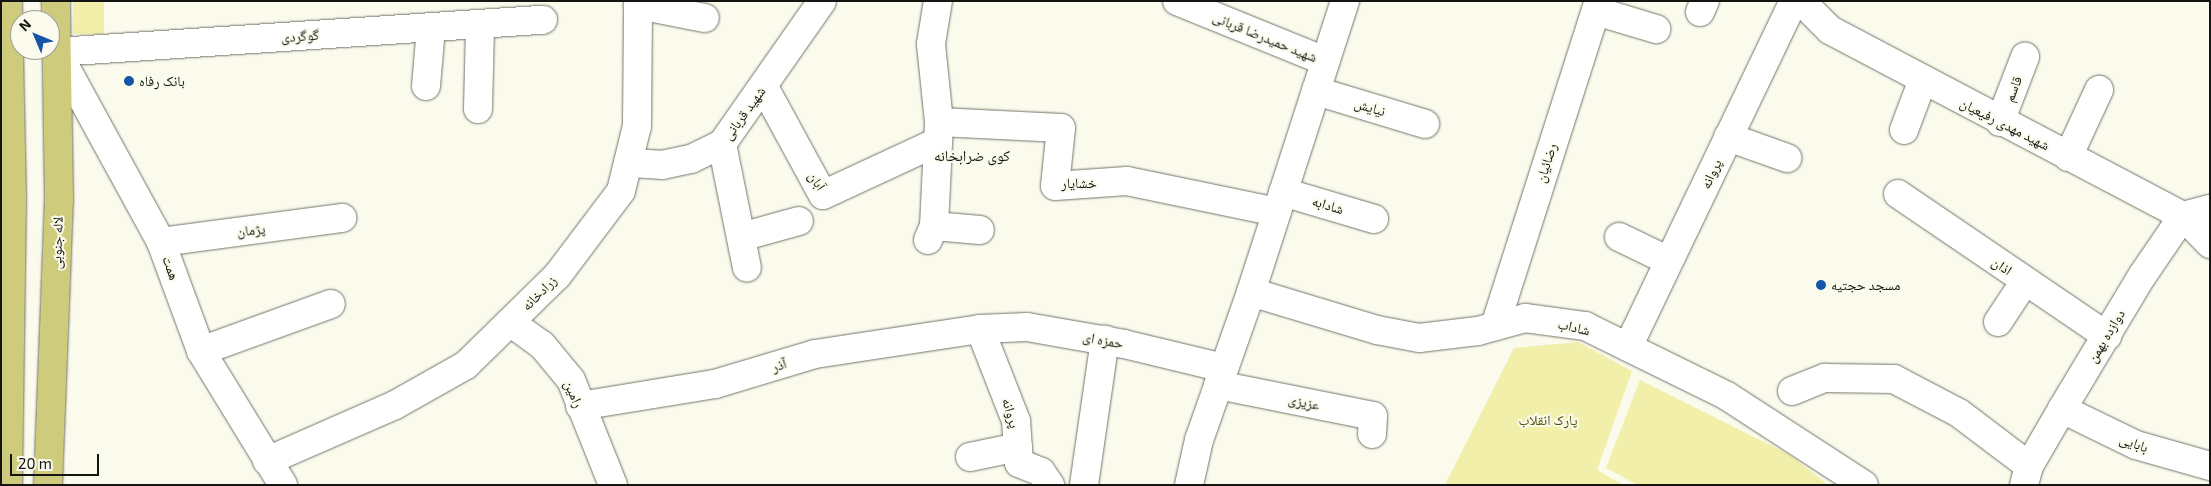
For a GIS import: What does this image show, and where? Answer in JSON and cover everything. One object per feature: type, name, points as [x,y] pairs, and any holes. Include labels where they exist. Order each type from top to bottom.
[{"type":"main road","points":[[8,1],[5,378],[8,485]]},
{"type":"main road","name":"لاله جنوبی","points":[[48,485],[59,199],[57,60]]},
{"type":"street","name":"شهید قربانی","points":[[628,163],[662,166],[691,159],[722,144],[764,87],[822,1]]},
{"type":"street","points":[[938,1],[931,44],[938,132],[931,233],[980,230]]},
{"type":"street","name":"شهید حمیدرضا قربانی","points":[[1177,1],[1326,62]]},
{"type":"street","points":[[1189,485],[1199,440],[1251,292],[1345,1]]},
{"type":"street","name":"پروانه","points":[[1628,347],[1794,1]]},
{"type":"street","name":"شهید مهدی رفیعیان","points":[[1801,1],[1830,30],[1922,82],[2183,216],[2210,244]]},
{"type":"street","points":[[638,3],[705,18]]},
{"type":"street","name":"زرادخانه","points":[[267,461],[395,405],[466,365],[557,276],[621,192],[637,126],[638,3]]},
{"type":"street","points":[[1597,6],[1656,29]]},
{"type":"street","name":"رضائیان","points":[[1495,326],[1597,6]]},
{"type":"street","name":"گوگردی","points":[[60,52],[543,20]]},
{"type":"street","points":[[478,109],[480,25]]},
{"type":"street","points":[[426,86],[431,28]]},
{"type":"street","name":"قاسم","points":[[2000,122],[2025,56]]},
{"type":"street","name":"همت","points":[[60,57],[161,242],[201,351],[281,485]]},
{"type":"street","points":[[1904,130],[1922,82]]},
{"type":"street","name":"آبان","points":[[764,87],[824,195],[938,132]]},
{"type":"street","points":[[2068,157],[2099,90]]},
{"type":"street","name":"نیایش","points":[[1316,91],[1424,124]]},
{"type":"street","name":"خشایار","points":[[938,132],[1061,128],[1055,186],[1127,181],[1280,202]]},
{"type":"street","points":[[1728,137],[1787,158]]},
{"type":"street","points":[[722,144],[746,268]]},
{"type":"street","name":"اذان","points":[[1898,194],[2107,336]]},
{"type":"street","name":"شادابه","points":[[1280,202],[1374,219]]},
{"type":"street","points":[[2183,216],[2210,209]]},
{"type":"street","name":"دوازده بهمن","points":[[2026,475],[2062,409],[2183,216]]},
{"type":"street","name":"پژمان","points":[[161,242],[342,218]]},
{"type":"street","points":[[741,237],[799,221]]},
{"type":"street","points":[[1620,237],[1669,261]]},
{"type":"street","points":[[1998,322],[2025,281]]},
{"type":"street","name":"شاداب","points":[[1251,292],[1377,330],[1419,338],[1495,326],[1525,318],[1585,326],[1726,396],[1864,485]]},
{"type":"street","points":[[201,351],[331,304]]},
{"type":"street","name":"رامین","points":[[510,322],[542,345],[571,380],[613,485]]},
{"type":"street","name":"حمزه ای","points":[[980,329],[1027,327],[1105,340],[1221,376]]},
{"type":"street","name":"پروانه","points":[[980,329],[1016,421],[1019,463],[1041,472],[1050,485]]},
{"type":"street","name":"آذر","points":[[580,406],[715,384],[815,354],[980,329]]},
{"type":"street","points":[[1084,485],[1105,340]]},
{"type":"street","name":"عزیزی","points":[[1221,376],[1373,416],[1372,434]]},
{"type":"street","points":[[1792,391],[1825,378],[1894,379],[1959,413],[2026,475]]},
{"type":"street","name":"بابایی","points":[[2062,409],[2136,445],[2210,466]]},
{"type":"street","points":[[970,457],[1018,447]]},
{"type":"green space","points":[[73,1],[104,1],[104,34],[73,34]]},
{"type":"green space","name":"پارک انقلاب","points":[[1578,342],[1632,371],[1597,470],[1623,485],[1445,485],[1514,348]]},
{"type":"green space","points":[[1640,380],[1790,455],[1828,485],[1638,485],[1606,468]]},
{"type":"place","name":"بانک رفاه","points":[[129,81]]},
{"type":"place","name":"مسجد حجتیه","points":[[1821,285]]},
{"type":"district","name":"کوی ضرابخانه","points":[[972,156]]}]
